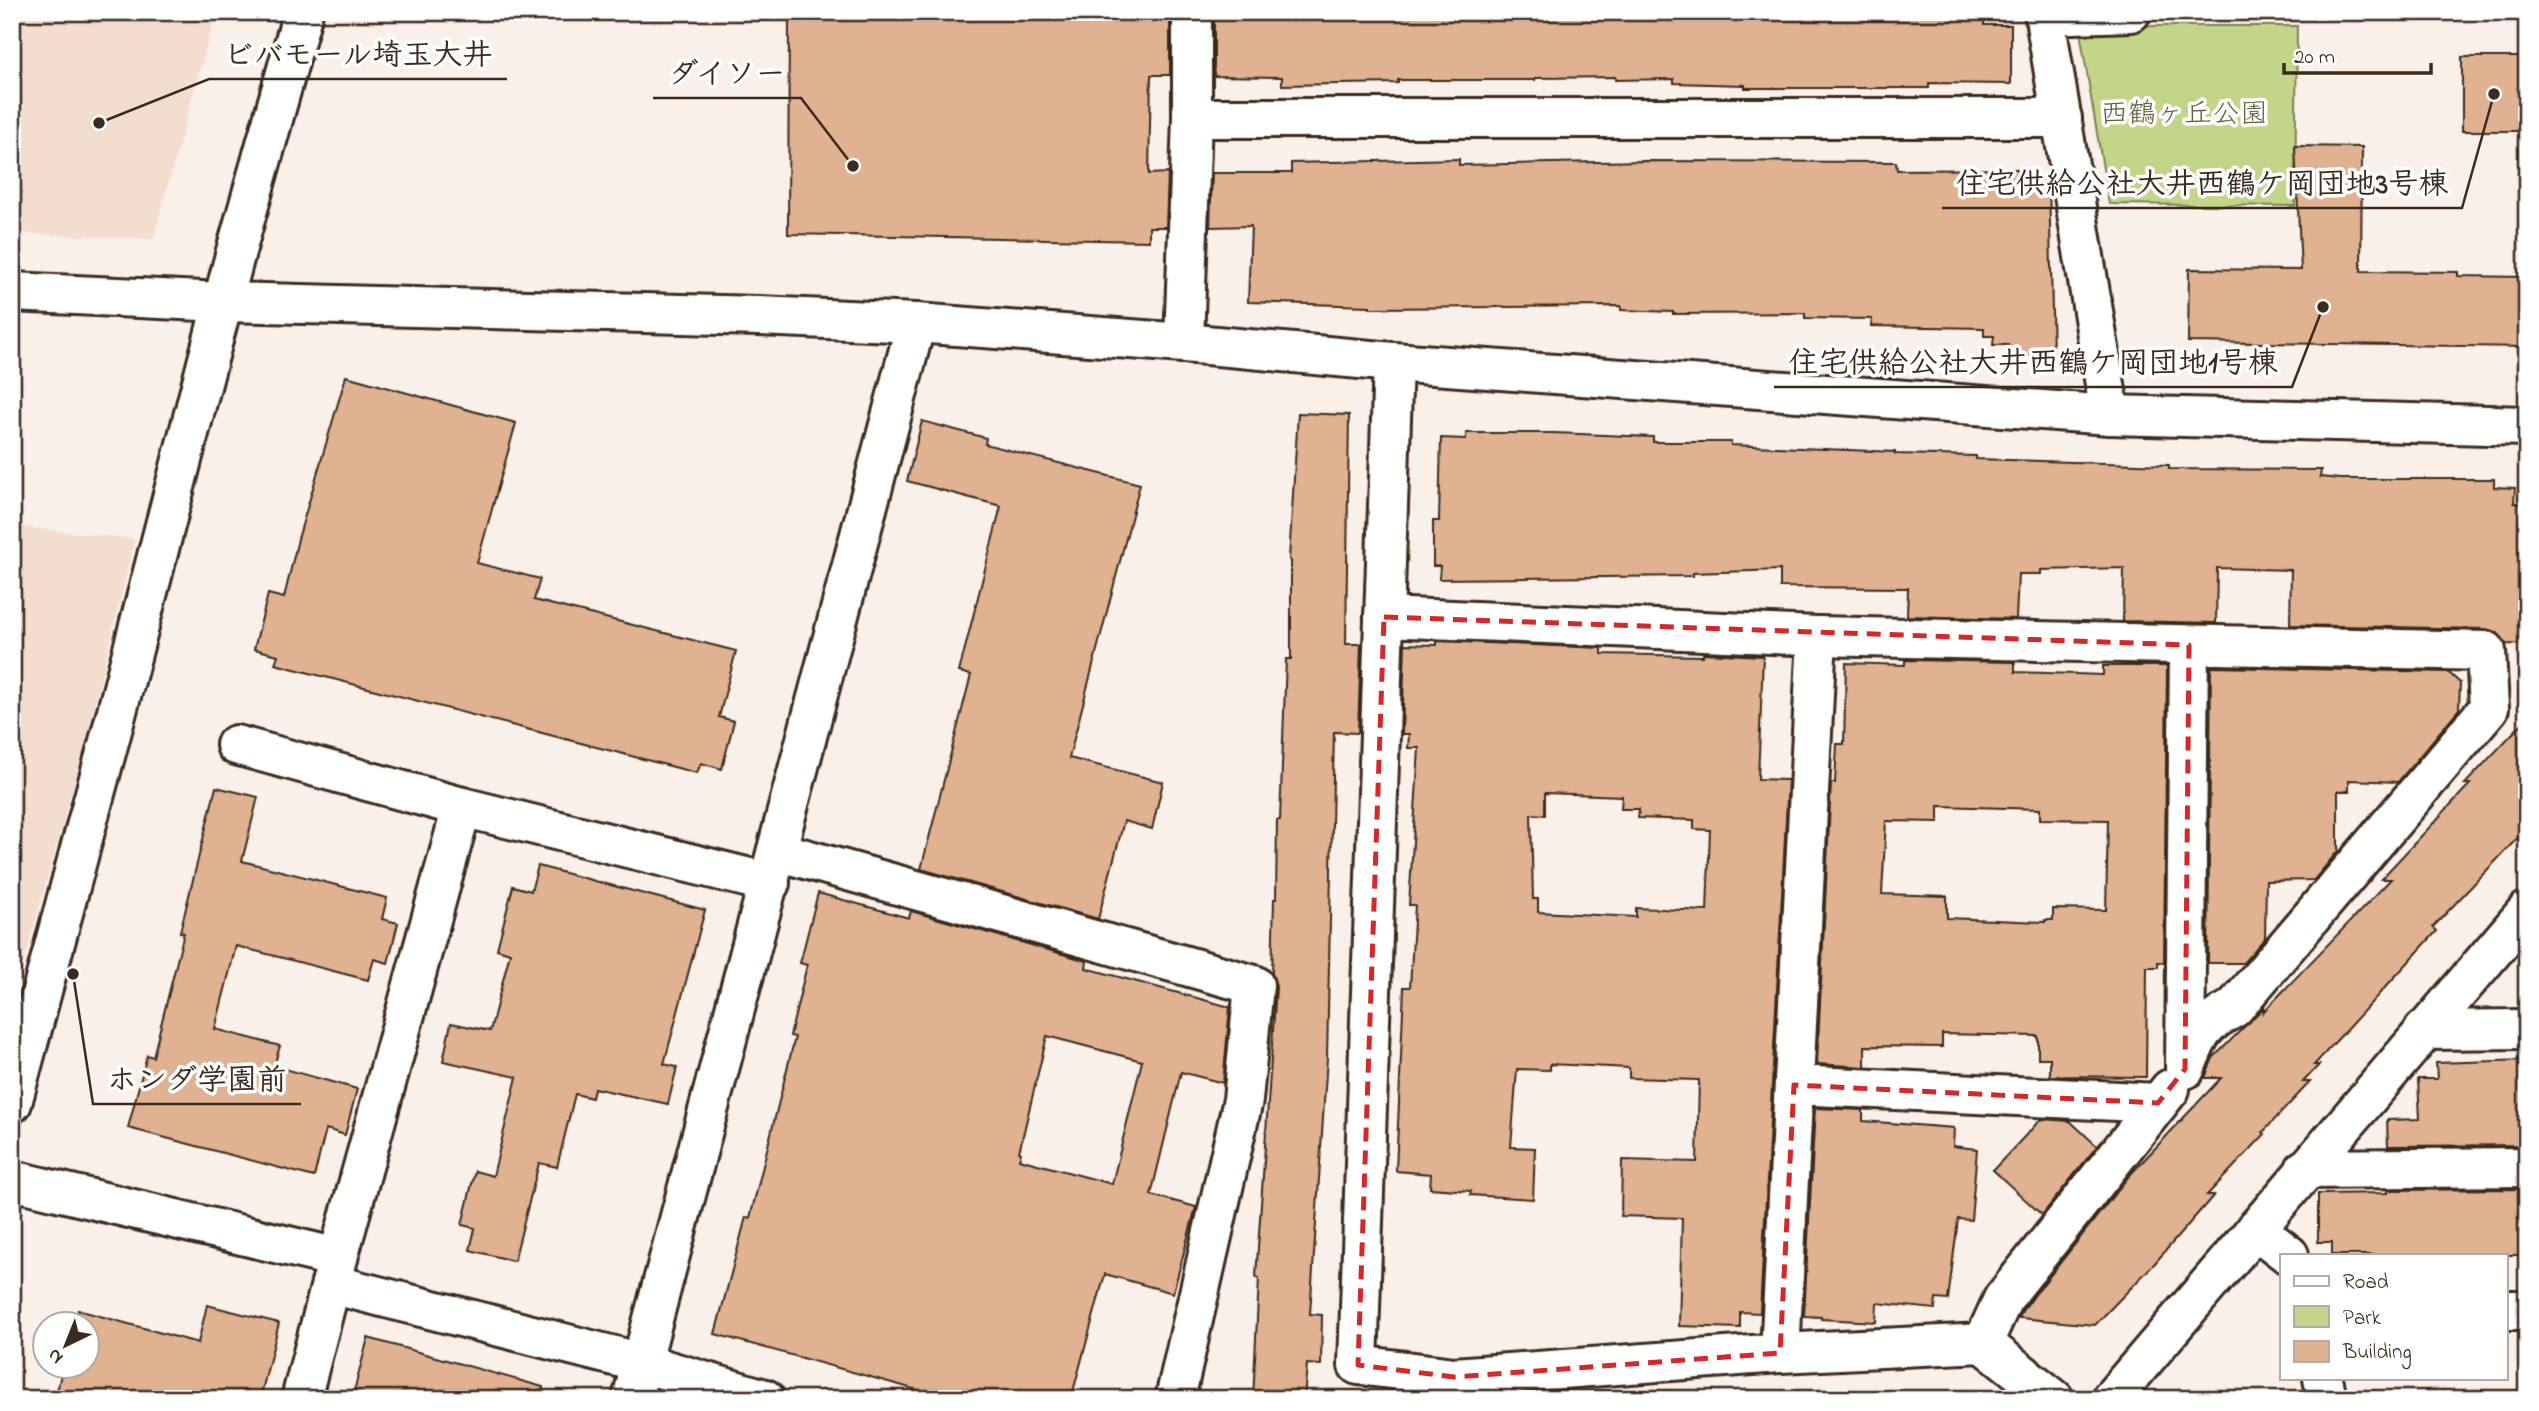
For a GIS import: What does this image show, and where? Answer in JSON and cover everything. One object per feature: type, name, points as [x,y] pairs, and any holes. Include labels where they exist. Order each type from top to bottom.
[{"type":"street","points":[[12,1103],[119,706],[223,302],[303,12]]},
{"type":"street","points":[[1184,343],[1192,118],[1192,12]]},
{"type":"street","points":[[2110,415],[2045,14],[2131,12]]},
{"type":"street","points":[[1192,118],[2062,118]]},
{"type":"street","points":[[12,292],[223,302],[759,316],[916,323],[1393,362],[2110,415],[2527,426]]},
{"type":"street","points":[[637,1381],[916,323]]},
{"type":"street","points":[[1393,362],[1358,1365],[1454,1377],[1780,1353],[1983,1343],[2054,1399]]},
{"type":"street","points":[[1384,617],[1816,636],[2486,651],[2489,708],[2234,1008],[2212,1019],[2197,1037],[2185,1069],[2003,1299],[1983,1343]]},
{"type":"street","points":[[1780,1353],[1816,636]]},
{"type":"street","points":[[2185,1069],[2189,645]]},
{"type":"street","points":[[236,745],[462,807],[774,867],[1254,985],[1243,1100],[1175,1399]]},
{"type":"street","points":[[301,1399],[462,807]]},
{"type":"street","points":[[2110,1399],[2527,911]]},
{"type":"street","points":[[2424,1030],[2527,1029]]},
{"type":"street","points":[[1794,1085],[2158,1103]]},
{"type":"street","points":[[2305,1169],[2527,1167]]},
{"type":"street","points":[[12,1180],[334,1271],[637,1381],[765,1399]]},
{"type":"street","points":[[2255,1229],[2288,1254]]},
{"type":"street","points":[[2508,1310],[2527,1310]]},
{"type":"street","points":[[2323,1380],[2328,1399]]},
{"type":"highlighted area","points":[[1384,617],[2189,645],[2185,1069],[2158,1103],[1794,1085],[1780,1353],[1454,1377],[1358,1365]]},
{"type":"shaded area","points":[[12,12],[216,12],[153,239],[12,233]]},
{"type":"shaded area","points":[[12,526],[135,539],[83,751],[12,1004]]},
{"type":"green space","name":"西鶴ヶ丘公園","points":[[2090,26],[2297,26],[2295,206],[2109,204],[2081,38]]},
{"type":"building","points":[[789,12],[1170,12],[1170,75],[1151,75],[1149,174],[1168,173],[1166,227],[1149,227],[1149,241],[788,234]]},
{"type":"building","points":[[1214,12],[1984,12],[1984,25],[2011,25],[2011,84],[1929,83],[1929,88],[1745,88],[1745,85],[1674,83],[1674,79],[1615,80],[1615,77],[1398,80],[1398,83],[1282,85],[1282,77],[1214,76]]},
{"type":"building","points":[[2462,57],[2527,57],[2527,131],[2462,131]]},
{"type":"building","points":[[2295,146],[2362,147],[2361,271],[2458,272],[2458,276],[2527,277],[2527,347],[2188,342],[2189,269],[2301,270]]},
{"type":"building","points":[[1459,159],[1459,165],[1645,161],[1896,162],[1897,170],[2028,169],[2029,179],[2049,180],[2053,356],[2007,356],[2008,345],[1993,345],[1994,336],[1984,336],[1984,328],[1871,326],[1872,319],[1805,318],[1805,313],[1673,314],[1621,310],[1621,306],[1370,308],[1248,302],[1251,226],[1210,227],[1212,173],[1291,173],[1291,163]]},
{"type":"building","points":[[346,376],[516,423],[477,563],[540,579],[534,600],[736,651],[719,717],[734,721],[722,769],[701,763],[697,773],[275,664],[278,655],[254,649],[268,594],[284,598],[298,539]]},
{"type":"building","points":[[1298,413],[1349,415],[1346,644],[1361,644],[1358,733],[1334,732],[1327,1058],[1310,1314],[1322,1315],[1321,1365],[1307,1364],[1304,1399],[1253,1399],[1259,1278],[1256,1277],[1276,987],[1272,974],[1277,820],[1280,820],[1286,659],[1291,659],[1289,560]]},
{"type":"building","points":[[922,421],[986,438],[985,444],[1140,484],[1069,758],[1163,782],[1152,829],[1124,821],[1098,919],[921,869],[971,675],[959,672],[1001,506],[907,481]]},
{"type":"building","points":[[1466,433],[1653,437],[1653,442],[1731,442],[1731,445],[1976,456],[1976,459],[2169,465],[2169,469],[2321,470],[2320,477],[2340,479],[2494,479],[2494,487],[2515,488],[2514,503],[2527,504],[2527,645],[2506,644],[2497,632],[2486,629],[2290,625],[2291,570],[2217,568],[2216,623],[2123,621],[2124,568],[2041,570],[2041,574],[2018,574],[2016,619],[1907,616],[1908,588],[1780,587],[1780,570],[1693,573],[1693,576],[1439,579],[1440,566],[1433,566],[1433,521],[1439,521],[1441,438],[1466,439]]},
{"type":"building","points":[[1437,641],[1602,648],[1602,654],[1703,656],[1703,653],[1763,656],[1758,779],[1788,780],[1760,1313],[1740,1312],[1740,1328],[1679,1326],[1682,1218],[1621,1216],[1622,1160],[1697,1162],[1699,1080],[1629,1078],[1629,1068],[1550,1064],[1550,1070],[1517,1069],[1511,1147],[1535,1148],[1533,1199],[1470,1195],[1471,1191],[1430,1188],[1431,1174],[1396,1171],[1404,987],[1410,987],[1415,905],[1409,905],[1419,748],[1408,748],[1409,734],[1402,734],[1405,644],[1437,645]],"holes":[[[1545,793],[1622,796],[1621,809],[1639,809],[1638,818],[1694,820],[1694,829],[1710,830],[1707,911],[1636,908],[1636,917],[1538,912],[1538,899],[1533,899],[1531,814],[1545,815]]]},
{"type":"building","points":[[1905,660],[2015,662],[2015,672],[2103,675],[2103,666],[2167,666],[2164,962],[2158,962],[2158,967],[2147,967],[2146,1077],[2050,1076],[2050,1058],[2038,1058],[2038,1036],[1942,1034],[1942,1047],[1865,1046],[1865,1067],[1817,1064],[1831,783],[1835,783],[1837,744],[1844,744],[1846,663],[1905,665]],"holes":[[[1939,806],[2040,809],[2040,819],[2108,820],[2106,910],[2053,909],[2053,920],[2045,922],[1947,918],[1947,896],[1882,894],[1886,821],[1939,822]]]},
{"type":"building","points":[[2211,667],[2448,672],[2460,683],[2459,709],[2398,782],[2349,780],[2349,791],[2338,791],[2338,851],[2314,880],[2266,881],[2265,938],[2243,963],[2208,963]]},
{"type":"building","points":[[2527,718],[2527,828],[2433,927],[2437,931],[2314,1065],[2319,1065],[2303,1082],[2310,1082],[2207,1195],[2214,1195],[2154,1264],[2095,1325],[2019,1318],[2129,1176],[2221,1078],[2205,1078],[2213,1058],[2264,1007],[2263,1012],[2391,879],[2381,879],[2470,784],[2465,784]]},
{"type":"building","points":[[216,787],[258,797],[242,861],[387,898],[382,919],[398,923],[388,963],[374,959],[368,980],[236,946],[215,1029],[280,1046],[274,1066],[357,1089],[345,1135],[326,1129],[314,1177],[128,1128],[147,1055],[153,1057],[184,933],[180,932]]},
{"type":"building","points":[[538,866],[705,910],[664,1064],[677,1067],[668,1104],[594,1088],[592,1098],[575,1094],[557,1167],[539,1163],[514,1261],[470,1250],[475,1228],[462,1225],[475,1171],[493,1176],[517,1077],[443,1061],[451,1023],[490,1031],[510,953],[497,949],[513,886],[531,891]]},
{"type":"building","points":[[818,893],[909,918],[911,911],[1087,961],[1086,968],[1230,1007],[1223,1083],[1181,1072],[1151,1195],[1196,1207],[1173,1293],[1105,1274],[1071,1399],[950,1399],[715,1334],[746,1217],[750,1218],[795,1037],[790,1036],[807,965],[800,963]],"holes":[[[1047,1036],[1142,1061],[1112,1184],[1019,1159]]]},
{"type":"building","points":[[2527,1060],[2527,1145],[2388,1146],[2387,1120],[2420,1119],[2418,1079],[2437,1079],[2436,1063]]},
{"type":"building","points":[[1815,1108],[1863,1110],[1863,1121],[1954,1128],[1953,1146],[1977,1149],[1971,1220],[1958,1219],[1948,1300],[1936,1299],[1935,1309],[1877,1303],[1876,1322],[1804,1316]]},
{"type":"building","points":[[2041,1119],[2070,1121],[2097,1146],[2042,1215],[1993,1170]]},
{"type":"building","points":[[2527,1189],[2527,1255],[2332,1254],[2332,1242],[2318,1242],[2318,1194],[2388,1193],[2388,1190]]},
{"type":"building","points":[[207,1305],[279,1323],[260,1399],[55,1399],[60,1380],[102,1380],[102,1317],[198,1343]]},
{"type":"building","points":[[368,1338],[543,1387],[542,1399],[352,1399]]},
{"type":"place","name":"住宅供給公社大井西鶴ケ岡団地3号棟","points":[[2494,94]]},
{"type":"place","name":"ビバモール埼玉大井","points":[[99,123]]},
{"type":"place","name":"ダイソー","points":[[853,166]]},
{"type":"place","name":"住宅供給公社大井西鶴ケ岡団地1号棟","points":[[2323,307]]},
{"type":"place","name":"ホンダ学園前","points":[[73,974]]}]
